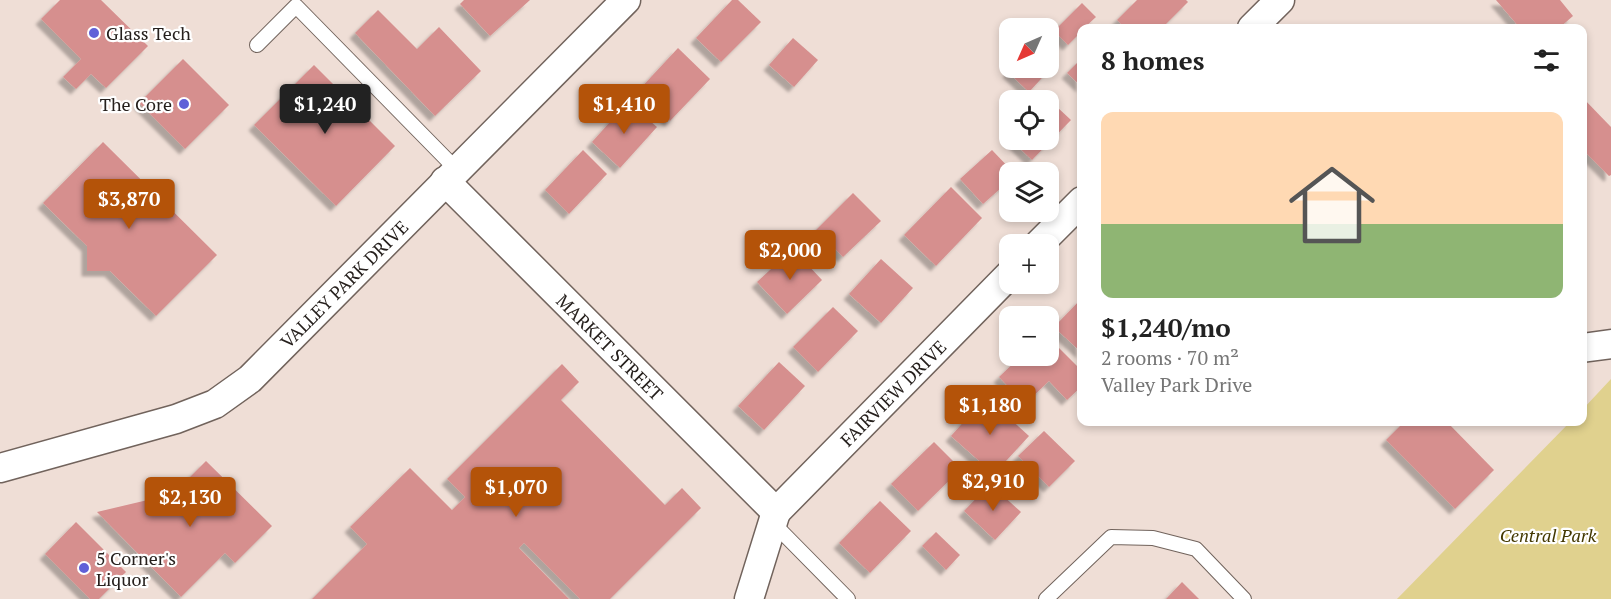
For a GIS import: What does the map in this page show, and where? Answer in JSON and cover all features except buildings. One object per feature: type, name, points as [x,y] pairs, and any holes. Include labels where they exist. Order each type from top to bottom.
[{"type":"street","name":"VALLEY PARK DRIVE","points":[[0,468],[146,428],[216,404],[250,379],[626,0]]},
{"type":"street","points":[[1256,24],[1280,0]]},
{"type":"street","name":"MARKET STREET","points":[[451,176],[774,518]]},
{"type":"street","points":[[1049,234],[1077,206]]},
{"type":"street","name":"FAIRVIEW DRIVE","points":[[774,518],[999,285]]},
{"type":"street","points":[[1587,347],[1611,344]]},
{"type":"street","points":[[749,599],[774,518]]},
{"type":"lane","points":[[256,45],[296,6],[451,176]]},
{"type":"lane","points":[[774,518],[848,599]]},
{"type":"lane","points":[[1046,599],[1111,537],[1153,538],[1196,549],[1244,599]]},
{"type":"green space","name":"Central Park","points":[[1611,379],[1611,599],[1397,599],[1566,426],[1587,426],[1587,405]]},
{"type":"place","name":"Glass Tech","points":[[94,33]]},
{"type":"place","name":"The Core","points":[[184,104]]},
{"type":"place","name":"5 Corner's Liquor","points":[[84,568]]}]
